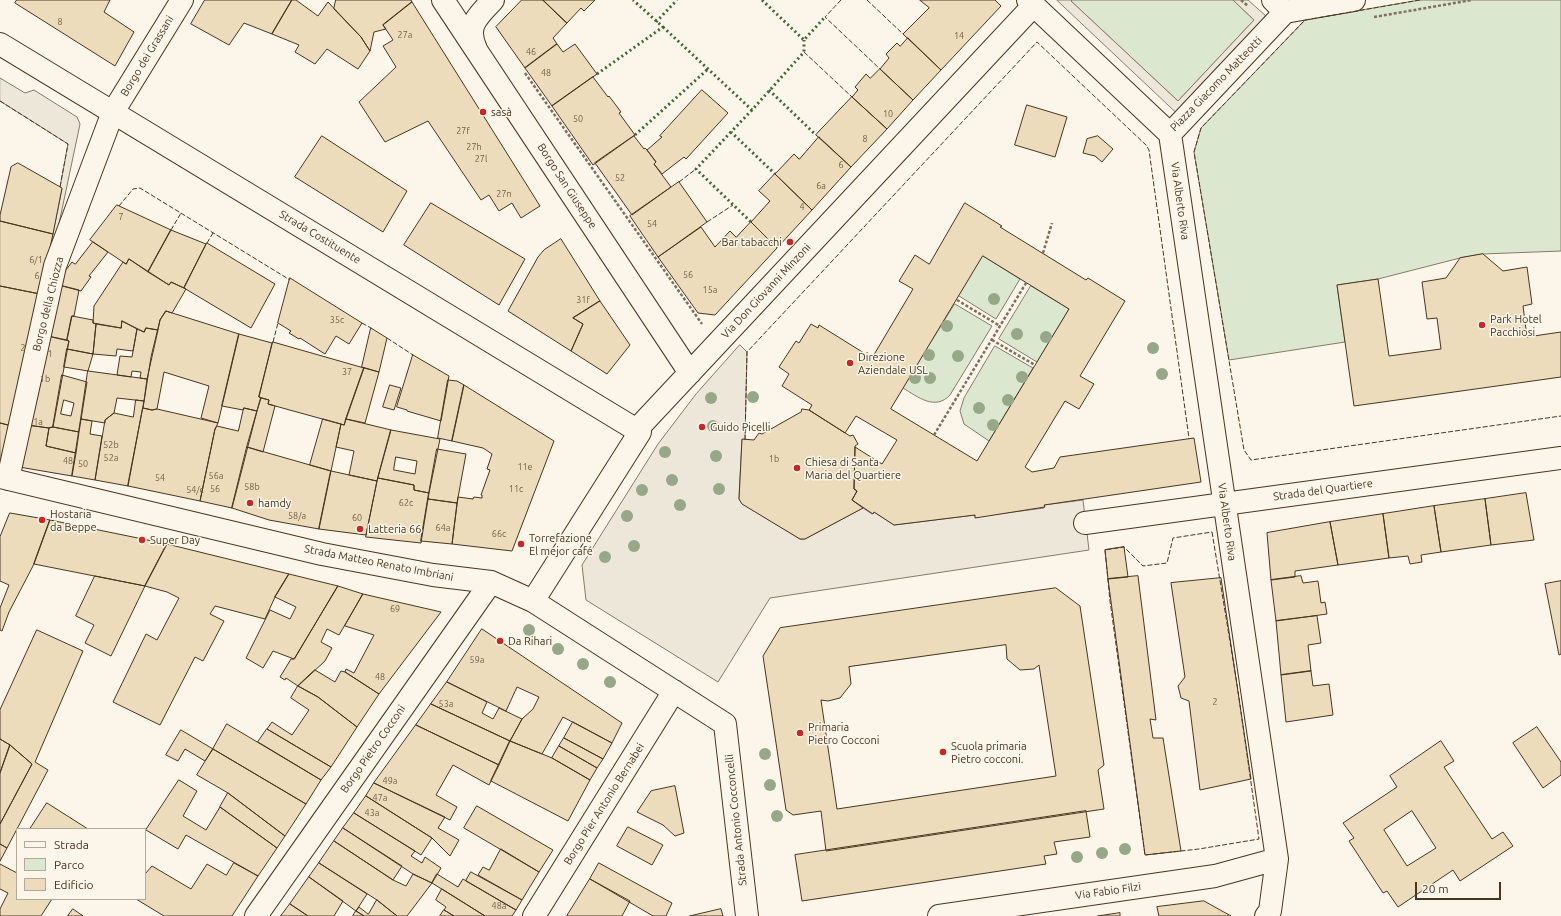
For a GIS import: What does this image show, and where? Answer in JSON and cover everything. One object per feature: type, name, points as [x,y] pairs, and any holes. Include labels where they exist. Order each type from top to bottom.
[{"type":"street","name":"Borgo dei Grassani","points":[[113,112],[182,0]]},
{"type":"street","name":"Borgo San Giuseppe","points":[[444,0],[690,373]]},
{"type":"street","points":[[478,53],[472,37],[472,26],[493,0]]},
{"type":"street","points":[[1279,6],[1354,0]]},
{"type":"street","name":"Piazza Giacomo Matteotti","points":[[1031,3],[1170,134],[1279,6]]},
{"type":"street","name":"Via Don Giovanni Minzoni","points":[[533,602],[640,432],[640,426],[1031,3]]},
{"type":"street","name":"Strada Costituente","points":[[0,44],[640,432]]},
{"type":"street","name":"Borgo della Chiozza","points":[[4,478],[55,266],[113,112]]},
{"type":"street","name":"Via Alberto Riva","points":[[1170,134],[1277,859],[1272,914]]},
{"type":"street","name":"Strada del Quartiere","points":[[1085,523],[1561,458]]},
{"type":"street","name":"Strada Matteo Renato Imbriani","points":[[4,478],[322,554],[433,575],[490,582],[533,602],[725,724]]},
{"type":"street","name":"Borgo Pietro Cocconi","points":[[256,916],[490,582]]},
{"type":"street","name":"Borgo Pier Antonio Bernabei","points":[[534,916],[674,691]]},
{"type":"street","name":"Strada Antonio Cocconcelli","points":[[725,724],[747,916]]},
{"type":"street","name":"Via Fabio Filzi","points":[[939,916],[1215,876],[1277,859]]},
{"type":"path","points":[[1373,17],[1472,0]]},
{"type":"path","points":[[522,69],[706,329],[719,342]]},
{"type":"path","points":[[1043,253],[1052,223]]},
{"type":"path","points":[[934,435],[1026,282]]},
{"type":"path","points":[[957,300],[1000,326]]},
{"type":"path","points":[[992,340],[1035,365]]},
{"type":"green space","points":[[1233,0],[1254,20],[1178,101],[1071,1]]},
{"type":"green space","points":[[1420,0],[1561,0],[1561,251],[1483,254],[1460,258],[1378,279],[1337,285],[1345,342],[1229,360],[1194,152],[1201,128],[1305,20]]},
{"type":"green space","points":[[983,256],[1020,279],[996,319],[959,296]]},
{"type":"green space","points":[[1031,286],[1069,309],[1037,362],[999,339]]},
{"type":"green space","points":[[955,304],[992,326],[950,395],[944,400],[938,402],[926,401],[903,388]]},
{"type":"green space","points":[[995,346],[1033,368],[989,441],[964,424],[960,411],[964,398]]},
{"type":"shaded area","points":[[1057,0],[1072,0],[1071,1],[1178,101],[1254,20],[1233,0],[1248,0],[1266,16],[1176,112]]},
{"type":"shaded area","points":[[0,78],[25,93],[34,90],[77,117],[80,124],[53,252],[43,282],[62,189],[60,187],[68,144],[0,101]]},
{"type":"shaded area","points":[[740,345],[747,352],[745,439],[742,440],[739,499],[743,504],[800,539],[805,539],[863,508],[872,514],[874,512],[894,525],[1044,508],[1044,505],[1083,500],[1089,550],[770,598],[718,682],[586,600],[582,565],[658,444],[696,394]]},
{"type":"building","points":[[17,0],[110,0],[104,12],[134,32],[115,66],[15,3]]},
{"type":"building","points":[[205,0],[292,0],[272,34],[244,23],[229,45],[191,24]]},
{"type":"building","points":[[292,0],[296,0],[318,16],[328,2],[361,37],[370,51],[358,69],[327,49],[315,64],[295,52],[299,45],[272,34]]},
{"type":"building","points":[[336,0],[411,0],[412,2],[383,25],[386,29],[374,32],[370,51],[361,37],[334,9]]},
{"type":"building","points":[[522,0],[543,0],[567,23],[553,38],[557,44],[525,68],[496,27]]},
{"type":"building","points":[[543,0],[595,0],[584,11],[581,8],[567,23]]},
{"type":"building","points":[[920,0],[995,0],[1001,6],[941,70],[903,34],[929,8]]},
{"type":"building","points":[[412,2],[540,206],[521,218],[512,203],[499,211],[489,195],[481,200],[428,121],[385,142],[359,102],[396,67],[383,46],[393,40],[383,25]]},
{"type":"building","points":[[908,38],[941,70],[913,100],[880,69],[889,58],[886,54],[897,43],[900,46]]},
{"type":"building","points":[[557,44],[563,52],[575,44],[597,74],[552,106],[525,68]]},
{"type":"building","points":[[880,69],[913,100],[887,129],[852,97],[858,90],[855,87],[866,74],[870,78]]},
{"type":"building","points":[[593,77],[621,112],[619,113],[635,135],[593,165],[552,106]]},
{"type":"building","points":[[702,90],[728,113],[686,159],[684,157],[662,174],[654,164],[656,162],[647,150],[662,137],[660,136]]},
{"type":"building","points":[[852,97],[887,129],[851,167],[816,135]]},
{"type":"building","points":[[1027,105],[1067,117],[1055,157],[1015,145]]},
{"type":"building","points":[[322,136],[407,191],[383,232],[295,177]]},
{"type":"building","points":[[634,136],[656,162],[654,164],[671,187],[632,215],[595,163]]},
{"type":"building","points":[[1098,136],[1113,149],[1102,162],[1095,156],[1083,153],[1087,139]]},
{"type":"building","points":[[819,137],[851,167],[812,210],[775,174],[794,154],[799,159]]},
{"type":"building","points":[[18,163],[62,188],[53,234],[0,221],[11,167]]},
{"type":"building","points":[[775,174],[812,210],[777,248],[751,222],[770,201],[759,191]]},
{"type":"building","points":[[679,182],[707,222],[658,257],[630,216]]},
{"type":"building","points":[[431,203],[525,259],[499,305],[404,245]]},
{"type":"building","name":"Direzione Aziendale USL","points":[[965,203],[1002,226],[1000,227],[1086,280],[1088,278],[1125,301],[1080,376],[1094,384],[1079,409],[1065,401],[1025,467],[1032,472],[1054,468],[1060,457],[1194,438],[1201,482],[1044,505],[1045,507],[975,518],[975,515],[894,525],[874,512],[873,514],[852,500],[857,491],[854,489],[855,447],[882,464],[897,440],[856,416],[845,433],[809,410],[812,405],[782,386],[789,374],[779,367],[796,341],[799,343],[811,324],[818,328],[819,325],[872,358],[913,289],[899,281],[915,255],[929,264]],"holes":[[[983,256],[1069,309],[977,461],[891,409]]]},
{"type":"building","points":[[117,205],[171,230],[148,272],[129,259],[126,264],[90,240]]},
{"type":"building","points":[[0,221],[53,234],[40,294],[0,286]]},
{"type":"building","points":[[751,222],[777,248],[715,315],[698,313],[658,257],[701,227],[715,247],[730,231],[736,237]]},
{"type":"building","points":[[171,230],[206,244],[184,288],[171,282],[169,285],[148,272]]},
{"type":"building","points":[[561,239],[600,301],[573,318],[583,324],[571,351],[508,311],[538,257],[544,250]]},
{"type":"building","points":[[93,242],[108,252],[89,276],[91,277],[81,291],[55,284],[72,262],[75,264]]},
{"type":"building","points":[[207,243],[275,284],[251,328],[184,288]]},
{"type":"building","name":"Park Hotel Pacchiosi","points":[[1483,254],[1503,271],[1527,267],[1532,304],[1523,306],[1527,337],[1561,332],[1561,377],[1354,406],[1337,285],[1378,279],[1389,356],[1441,349],[1437,318],[1427,319],[1422,282],[1446,278],[1460,258]]},
{"type":"building","points":[[129,259],[169,285],[171,282],[186,289],[172,313],[166,311],[160,320],[158,330],[146,328],[144,332],[122,321],[121,328],[93,323],[94,306],[123,262],[126,264]]},
{"type":"building","points":[[290,278],[362,323],[349,344],[336,336],[325,354],[300,338],[299,339],[289,333],[291,331],[278,323]]},
{"type":"building","points":[[55,284],[79,290],[74,316],[72,316],[67,340],[43,335]]},
{"type":"building","points":[[0,286],[40,294],[12,426],[0,423]]},
{"type":"building","points":[[600,301],[630,345],[607,374],[571,351],[583,324],[573,318]]},
{"type":"building","points":[[166,311],[239,334],[218,423],[201,418],[209,386],[164,372],[157,409],[152,410],[143,408],[151,357],[160,320]]},
{"type":"building","points":[[72,316],[93,320],[93,323],[96,324],[93,354],[67,349],[69,341],[67,340]]},
{"type":"building","points":[[122,321],[137,329],[133,351],[117,349],[116,356],[93,354],[96,324],[121,328]]},
{"type":"building","points":[[146,328],[158,330],[147,379],[140,378],[141,372],[132,371],[131,377],[117,375],[120,356],[132,357],[137,329],[144,332]]},
{"type":"building","points":[[371,328],[387,338],[379,372],[362,367]]},
{"type":"building","points":[[239,334],[272,343],[257,411],[222,406]]},
{"type":"building","points":[[43,335],[69,341],[53,427],[49,428],[27,425]]},
{"type":"building","points":[[273,342],[364,368],[344,425],[268,404],[269,400],[259,397]]},
{"type":"building","points":[[67,349],[93,354],[88,371],[64,367]]},
{"type":"building","points":[[413,355],[449,376],[441,421],[397,407]]},
{"type":"building","points":[[364,368],[379,372],[365,423],[346,419]]},
{"type":"building","points":[[88,371],[147,379],[144,401],[117,398],[114,413],[105,420],[105,423],[81,419]]},
{"type":"building","points":[[62,375],[87,382],[79,432],[53,427]],"holes":[[[64,400],[74,403],[71,416],[61,414]]]},
{"type":"building","points":[[448,380],[457,381],[464,385],[452,441],[438,438]]},
{"type":"building","points":[[390,385],[401,388],[394,410],[383,407]]},
{"type":"building","points":[[464,385],[554,441],[512,551],[452,544],[458,497],[473,499],[474,497],[482,498],[481,495],[490,470],[487,469],[492,454],[483,448],[452,441]]},
{"type":"building","points":[[261,398],[269,400],[268,404],[275,406],[263,452],[247,447]]},
{"type":"building","points":[[136,400],[144,401],[128,486],[95,480],[105,420],[114,413],[133,417]]},
{"type":"building","points":[[143,408],[152,410],[157,409],[218,423],[215,429],[200,501],[128,486]]},
{"type":"building","points":[[244,408],[257,411],[232,508],[200,501],[215,429],[217,426],[238,431]]},
{"type":"building","name":"Chiesa di Santa Maria del Quartiere","points":[[802,409],[809,410],[850,436],[853,435],[858,444],[855,446],[854,489],[857,491],[852,500],[863,508],[805,539],[800,539],[742,504],[739,499],[742,439],[754,440],[759,433],[762,434],[801,412]]},
{"type":"building","points":[[81,419],[92,421],[90,434],[102,436],[95,480],[72,476]]},
{"type":"building","points":[[323,419],[341,424],[331,471],[310,465]]},
{"type":"building","points":[[346,419],[391,430],[377,481],[349,475],[354,451],[336,447],[341,424],[344,425]]},
{"type":"building","points":[[0,423],[12,426],[0,466]]},
{"type":"building","points":[[27,425],[49,428],[46,446],[76,453],[72,476],[19,467]]},
{"type":"building","points":[[53,427],[79,432],[76,453],[46,446],[49,428]]},
{"type":"building","points":[[391,430],[440,439],[429,493],[414,490],[414,485],[378,478]],"holes":[[[396,457],[417,461],[415,474],[394,470]]]},
{"type":"building","points":[[247,447],[331,471],[319,529],[269,520],[232,508]]},
{"type":"building","points":[[437,449],[466,454],[457,503],[428,499]]},
{"type":"building","points":[[331,471],[377,481],[366,535],[319,529]]},
{"type":"building","points":[[378,478],[414,485],[414,490],[429,493],[421,543],[366,537]]},
{"type":"building","points":[[1526,493],[1534,540],[1491,545],[1485,499]]},
{"type":"building","points":[[428,499],[457,503],[452,544],[421,541]]},
{"type":"building","points":[[1485,499],[1491,545],[1441,552],[1434,506]]},
{"type":"building","points":[[1434,506],[1441,552],[1421,555],[1422,562],[1410,564],[1408,556],[1389,558],[1383,514]]},
{"type":"building","points":[[10,513],[50,520],[34,564],[9,612],[2,631],[0,630],[0,608],[9,585],[0,581],[0,537]]},
{"type":"building","points":[[1383,514],[1389,558],[1338,565],[1330,522]]},
{"type":"building","points":[[50,520],[167,544],[145,586],[34,564]]},
{"type":"building","points":[[1330,522],[1338,565],[1295,571],[1295,577],[1271,580],[1267,533]]},
{"type":"building","points":[[167,544],[289,574],[275,597],[265,619],[215,606],[210,614],[224,621],[203,661],[195,657],[160,725],[113,702],[146,634],[157,640],[179,598],[167,592],[145,586]]},
{"type":"building","points":[[1124,547],[1128,577],[1108,579],[1105,550]]},
{"type":"building","points":[[289,574],[338,586],[294,659],[273,651],[263,668],[246,658],[270,610],[290,619],[296,607],[275,597]]},
{"type":"building","points":[[95,576],[145,586],[111,656],[85,643],[94,625],[76,616]]},
{"type":"building","points":[[1138,576],[1156,720],[1150,719],[1153,738],[1163,738],[1181,851],[1145,855],[1108,579]]},
{"type":"building","points":[[1301,576],[1303,583],[1318,581],[1321,603],[1325,602],[1327,614],[1276,621],[1271,580]]},
{"type":"building","points":[[1221,578],[1251,779],[1200,790],[1189,701],[1181,698],[1178,686],[1185,677],[1171,583]]},
{"type":"building","points":[[1561,581],[1561,654],[1559,655],[1545,584]]},
{"type":"building","points":[[338,586],[363,594],[339,635],[327,629],[321,642],[332,648],[325,661],[298,686],[286,678],[285,680],[280,677],[291,659],[294,659]]},
{"type":"building","name":"Primaria Pietro Cocconi","points":[[1056,588],[1080,606],[1104,765],[1098,770],[1104,809],[826,851],[821,811],[793,815],[786,810],[763,656],[780,628]],"holes":[[[1006,645],[1007,659],[1020,670],[1034,669],[1039,665],[1056,776],[837,809],[821,700],[828,701],[840,698],[851,684],[849,667]]]},
{"type":"building","points":[[363,594],[441,612],[379,694],[345,672],[346,669],[354,673],[374,635],[345,626]]},
{"type":"building","points":[[1317,616],[1321,643],[1308,645],[1311,671],[1281,675],[1276,621]]},
{"type":"building","points":[[482,629],[622,723],[612,743],[563,717],[542,754],[510,741],[522,719],[533,709],[539,697],[517,687],[506,711],[447,682]]},
{"type":"building","points":[[37,630],[83,651],[35,762],[48,770],[18,828],[16,828],[7,848],[0,844],[0,824],[32,764],[10,745],[0,739],[0,710]]},
{"type":"building","points":[[315,670],[335,682],[341,671],[345,672],[379,694],[357,727],[318,697],[298,686]]},
{"type":"building","points":[[1311,671],[1313,686],[1329,684],[1333,715],[1286,722],[1281,675]]},
{"type":"building","points":[[447,682],[487,702],[482,713],[493,719],[499,708],[522,719],[510,741],[431,704]]},
{"type":"building","points":[[298,686],[318,697],[357,727],[331,767],[267,729],[272,722],[292,735],[309,710],[291,698]]},
{"type":"building","points":[[431,704],[510,741],[499,765],[416,725]]},
{"type":"building","points":[[573,722],[612,743],[603,759],[564,738]]},
{"type":"building","points":[[227,724],[321,780],[306,804],[213,749]]},
{"type":"building","points":[[416,725],[499,765],[489,785],[453,765],[436,795],[457,807],[450,820],[374,783]]},
{"type":"building","points":[[1537,727],[1561,762],[1561,775],[1543,788],[1513,743]]},
{"type":"building","points":[[267,729],[331,767],[321,780],[258,742]]},
{"type":"building","points":[[181,730],[213,749],[205,761],[185,749],[178,761],[166,755]]},
{"type":"building","points":[[564,738],[603,759],[597,768],[559,746]]},
{"type":"building","points":[[0,739],[10,745],[0,773]]},
{"type":"building","points":[[510,741],[552,758],[590,780],[568,821],[491,781]]},
{"type":"building","points":[[1441,741],[1454,761],[1444,767],[1492,839],[1503,832],[1513,846],[1460,881],[1453,870],[1398,907],[1387,891],[1383,893],[1349,841],[1354,838],[1343,823],[1397,787],[1390,776]],"holes":[[[1412,811],[1436,848],[1407,866],[1384,830]]]},
{"type":"building","points":[[10,745],[32,764],[0,824],[0,773]]},
{"type":"building","points":[[559,746],[597,768],[590,780],[552,758]]},
{"type":"building","points":[[213,749],[306,804],[285,836],[228,793],[197,775]]},
{"type":"building","points":[[179,780],[197,791],[183,816],[206,830],[220,807],[277,848],[258,876],[186,835],[178,849],[146,830]]},
{"type":"building","points":[[374,783],[445,817],[438,828],[459,840],[450,856],[432,838],[366,796]]},
{"type":"building","points":[[675,786],[684,833],[675,836],[663,825],[637,812],[651,791]]},
{"type":"building","points":[[228,793],[285,836],[277,848],[220,807]]},
{"type":"building","points":[[366,796],[432,838],[421,855],[354,813]]},
{"type":"building","points":[[47,803],[86,828],[31,828]]},
{"type":"building","points":[[477,806],[553,850],[539,872],[464,828]]},
{"type":"building","points":[[1086,811],[1090,837],[1054,842],[1057,854],[1044,856],[1046,864],[802,901],[795,855]]},
{"type":"building","points":[[354,813],[415,851],[411,856],[422,863],[425,857],[441,868],[432,883],[413,874],[343,828]]},
{"type":"building","points":[[628,827],[663,845],[652,865],[617,846]]},
{"type":"building","points":[[343,828],[402,866],[393,880],[334,841]]},
{"type":"building","points":[[334,841],[393,880],[406,886],[413,874],[432,883],[407,916],[397,916],[377,900],[319,863]]},
{"type":"building","points":[[0,844],[7,848],[0,861]]},
{"type":"building","points":[[501,849],[539,872],[522,900],[478,875],[483,867],[489,870]]},
{"type":"building","points":[[234,863],[258,876],[232,916],[164,916],[138,900],[146,900],[146,873],[152,866],[191,889],[207,864],[226,875]]},
{"type":"building","points":[[319,863],[367,894],[356,911],[309,877]]},
{"type":"building","points":[[599,863],[672,903],[666,916],[653,916],[590,879]]},
{"type":"building","points":[[0,864],[16,872],[16,900],[51,900],[41,916],[0,916],[0,909],[8,893],[0,889]]},
{"type":"building","points":[[471,872],[522,900],[516,910],[466,881]]},
{"type":"building","points":[[437,874],[458,887],[463,879],[516,910],[512,916],[485,916],[432,883]]},
{"type":"building","points":[[309,877],[343,901],[334,916],[308,916],[290,904]]},
{"type":"building","points":[[590,879],[630,901],[622,916],[567,916]]},
{"type":"building","points":[[442,889],[485,916],[454,916],[444,910],[446,907],[436,900]]},
{"type":"building","points":[[377,900],[397,916],[364,916],[356,911],[359,907],[368,914]]},
{"type":"building","points":[[1204,901],[1231,916],[1159,916],[1157,907]]},
{"type":"building","points":[[290,904],[308,916],[281,916]]},
{"type":"building","points":[[73,909],[83,916],[68,916]]},
{"type":"building","points":[[721,909],[723,916],[690,916]]},
{"type":"building","points":[[444,910],[454,916],[440,916]]},
{"type":"building","points":[[356,911],[364,916],[353,916]]},
{"type":"building","points":[[1120,913],[1120,916],[1098,916]]},
{"type":"hedge","points":[[597,74],[663,27],[633,0]]},
{"type":"hedge","points":[[656,22],[677,0]]},
{"type":"hedge","points":[[762,0],[804,40],[825,17]]},
{"type":"hedge","points":[[663,27],[752,110],[804,52],[804,40]]},
{"type":"hedge","points":[[635,135],[708,69]]},
{"type":"hedge","points":[[769,90],[816,135]]},
{"type":"hedge","points":[[752,110],[731,132],[775,174]]},
{"type":"hedge","points":[[731,132],[696,169],[751,222]]},
{"type":"fence","points":[[841,0],[825,17],[880,69]]},
{"type":"fence","points":[[867,0],[903,34]]},
{"type":"fence","points":[[1420,0],[1305,20],[1201,128],[1194,152],[1244,450],[1251,460],[1561,416]]},
{"type":"fence","points":[[745,440],[747,352],[1037,42],[1146,145],[1149,150],[1189,438]]},
{"type":"fence","points":[[804,52],[852,97]]},
{"type":"fence","points":[[0,101],[68,144],[60,187]]},
{"type":"fence","points":[[679,182],[696,169]]},
{"type":"fence","points":[[119,206],[133,189],[140,188],[290,280]]},
{"type":"fence","points":[[707,222],[733,205]]},
{"type":"fence","points":[[171,230],[181,213]]},
{"type":"fence","points":[[207,243],[213,233]]},
{"type":"fence","points":[[273,342],[278,323]]},
{"type":"fence","points":[[362,323],[371,328]]},
{"type":"fence","points":[[387,338],[413,355]]},
{"type":"fence","points":[[1212,532],[1237,684],[1259,839],[1199,849],[1145,855],[1110,601],[1105,550],[1124,547],[1143,566],[1167,563],[1173,538],[1212,532]]},
{"type":"place","name":"sasà","points":[[483,112]]},
{"type":"place","name":"Bar tabacchi","points":[[790,242]]},
{"type":"place","name":"Park Hotel Pacchiosi","points":[[1482,325]]},
{"type":"place","name":"Direzione Aziendale USL","points":[[850,363]]},
{"type":"place","name":"Guido Picelli","points":[[702,427]]},
{"type":"place","name":"Chiesa di Santa Maria del Quartiere","points":[[797,468]]},
{"type":"place","name":"hamdy","points":[[250,503]]},
{"type":"place","name":"Hostaria da Beppe","points":[[42,520]]},
{"type":"place","name":"Latteria 66","points":[[360,529]]},
{"type":"place","name":"Super Day","points":[[142,540]]},
{"type":"place","name":"Torrefazione El mejor café","points":[[521,544]]},
{"type":"place","name":"Da Rihari","points":[[500,641]]},
{"type":"place","name":"Primaria Pietro Cocconi","points":[[800,733]]},
{"type":"place","name":"Scuola primaria Pietro cocconi.","points":[[943,752]]}]
